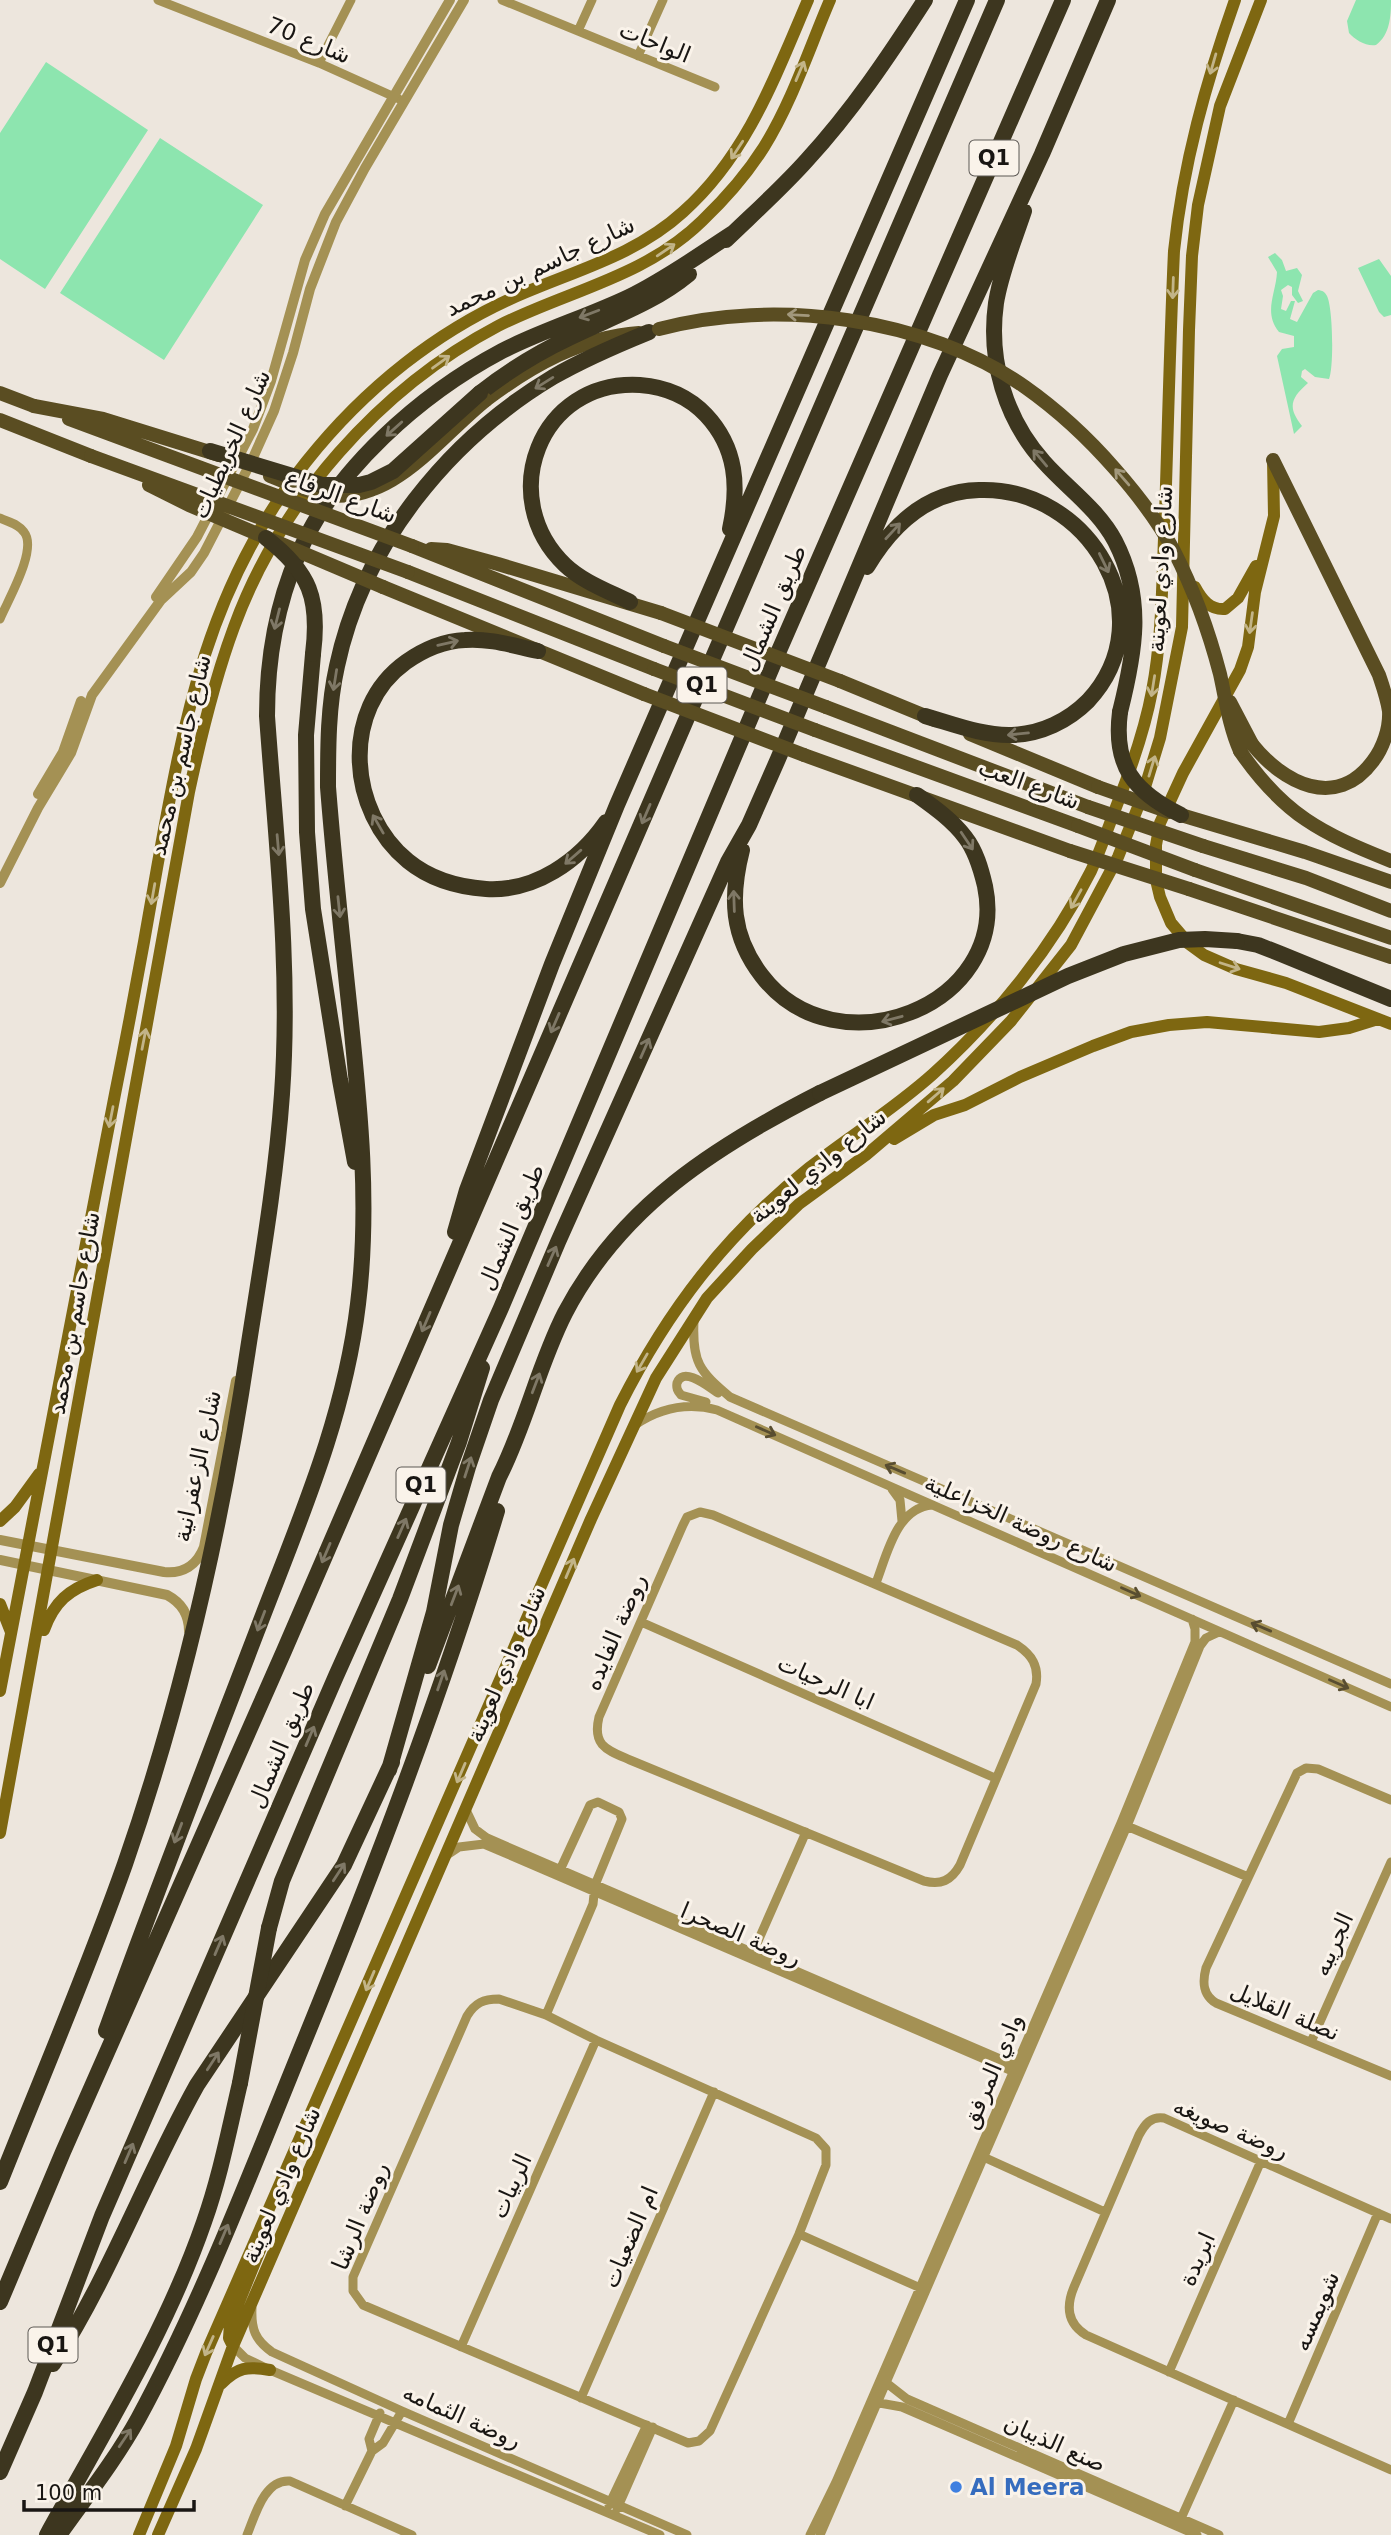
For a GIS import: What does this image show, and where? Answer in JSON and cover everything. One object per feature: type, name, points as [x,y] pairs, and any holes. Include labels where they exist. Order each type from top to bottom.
[{"type":"highway","points":[[210,451],[322,485],[359,485],[393,471],[528,360],[662,294],[701,264],[806,161],[840,122],[925,0]]},
{"type":"highway","points":[[445,1276],[453,1237],[477,1164],[552,964],[617,805],[967,0]]},
{"type":"highway","name":"طريق الشمال","points":[[0,2302],[997,0]]},
{"type":"highway","name":"طريق الشمال","points":[[0,2472],[35,2392],[102,2216],[336,1676],[490,1332],[778,653],[1063,0]]},
{"type":"highway","points":[[389,1770],[434,1612],[451,1525],[491,1401],[728,862],[748,825],[940,375],[1042,154],[1108,0]]},
{"type":"highway","points":[[1042,154],[996,302],[994,328],[998,374],[1006,400],[1023,435],[1052,471],[1097,516],[1114,540],[1124,563],[1132,593],[1136,626],[1132,664],[1120,712],[1119,746],[1133,781],[1144,793],[1181,815]]},
{"type":"highway","points":[[0,2182],[126,1861],[189,1648],[215,1542],[249,1345],[276,1159],[282,1093],[285,943],[267,716],[267,685],[276,620],[298,556],[309,532],[339,487],[383,439],[435,394],[501,352],[537,334],[605,308],[647,288],[733,233]]},
{"type":"highway","points":[[63,2152],[159,1884],[330,1440],[347,1370],[358,1304],[363,1199],[361,1114],[328,787],[332,698],[346,633],[360,595],[382,551],[401,519],[451,456],[480,429],[534,389],[591,357],[654,330]]},
{"type":"highway","points":[[630,602],[583,579],[566,567],[543,539],[531,505],[531,469],[542,438],[569,407],[596,392],[634,385],[656,386],[685,398],[714,423],[730,452],[737,485],[735,508],[722,565]]},
{"type":"highway","points":[[842,608],[896,527],[919,508],[946,495],[992,489],[1026,496],[1057,510],[1088,537],[1112,580],[1119,620],[1118,642],[1112,660],[1105,678],[1093,695],[1081,708],[1062,721],[1047,728],[1015,735],[987,733],[925,716]]},
{"type":"highway","points":[[266,538],[285,553],[306,579],[315,612],[305,779],[313,909],[342,1091],[363,1199]]},
{"type":"highway","points":[[538,652],[480,640],[449,642],[414,656],[385,680],[368,711],[360,746],[361,784],[376,822],[398,852],[421,870],[458,886],[501,889],[524,885],[555,871],[598,832],[617,805]]},
{"type":"highway","points":[[748,825],[733,898],[740,935],[756,968],[781,996],[813,1015],[848,1023],[885,1021],[931,1003],[955,982],[977,952],[985,924],[987,895],[974,851],[954,825],[917,795]]},
{"type":"highway","points":[[59,2535],[137,2421],[176,2343],[267,2135],[345,1941],[430,1714],[488,1542],[513,1448],[547,1354],[586,1279],[628,1225],[679,1177],[757,1126],[924,1042],[1106,961],[1153,945],[1205,939],[1258,945],[1391,999]]},
{"type":"highway","points":[[47,2535],[136,2373],[178,2287],[208,2211],[222,2165],[268,1928],[282,1881],[371,1672],[459,1442],[490,1332]]},
{"type":"highway","points":[[35,2392],[86,2309],[177,2120],[197,2085],[344,1865],[389,1770],[499,1477],[513,1448]]},
{"type":"main road","name":"شارع جاسم بن محمد","points":[[0,1691],[171,788],[188,709],[208,640],[232,580],[249,546],[280,497],[316,449],[368,394],[422,349],[493,307],[645,242],[701,195],[729,163],[748,133],[808,0]]},
{"type":"main road","name":"شارع جاسم بن محمد","points":[[32,1663],[189,792],[224,657],[257,574],[291,516],[320,475],[366,426],[427,372],[459,349],[507,322],[644,264],[676,244],[702,222],[737,184],[764,147],[830,0]]},
{"type":"main road","name":"شارع وادي لعوينة","points":[[139,2535],[176,2446],[206,2353],[620,1405],[657,1338],[707,1266],[763,1207],[811,1166],[907,1096],[973,1034],[1047,944],[1092,868],[1133,764],[1152,694],[1160,628],[1173,276],[1179,207],[1197,122],[1216,52],[1235,0]]},
{"type":"main road","name":"شارع وادي لعوينة","points":[[158,2535],[196,2449],[233,2346],[656,1378],[695,1315],[726,1276],[799,1204],[866,1155],[953,1081],[993,1040],[1059,962],[1089,915],[1129,831],[1160,738],[1182,626],[1189,330],[1192,256],[1198,205],[1220,106],[1261,0]]},
{"type":"main road","points":[[483,396],[555,356],[606,337],[694,321],[764,313],[846,319],[935,342],[975,359],[1023,385],[1057,412],[1095,446],[1147,508],[1173,549],[1195,594],[1224,691],[1232,732],[1246,748],[1269,789],[1302,819],[1334,838],[1391,861]]},
{"type":"main road","name":"شارع الرفاع","points":[[0,393],[414,547],[664,646]]},
{"type":"main road","points":[[34,406],[103,419],[210,451]]},
{"type":"main road","points":[[0,419],[91,456],[189,505],[266,538],[644,694],[1070,851],[1391,957]]},
{"type":"main road","name":"شارع العب","points":[[91,456],[408,572],[815,730],[1195,870],[1391,937]]},
{"type":"main road","points":[[1185,560],[1203,600],[1213,608],[1225,609],[1243,591],[1264,550],[1275,516],[1273,460]]},
{"type":"main road","points":[[1246,748],[1291,780],[1317,788],[1333,787],[1350,782],[1374,760],[1383,743],[1389,713],[1385,692],[1374,663],[1273,460]]},
{"type":"main road","points":[[414,547],[447,550],[630,602],[839,681],[1151,807],[1305,852],[1391,883]]},
{"type":"main road","points":[[1264,550],[1248,647],[1240,670],[1177,785],[1160,823],[1155,865],[1160,897],[1167,917],[1178,933],[1204,955],[1236,969],[1299,987],[1391,1024]]},
{"type":"main road","name":"شارع العب","points":[[664,646],[1088,807],[1306,878],[1391,911]]},
{"type":"main road","points":[[866,1155],[934,1115],[965,1105],[1020,1077],[1093,1045],[1131,1032],[1168,1025],[1207,1022],[1319,1032],[1349,1028],[1378,1019]]},
{"type":"main road","points":[[0,1521],[15,1507],[41,1471]]},
{"type":"main road","points":[[0,1833],[32,1663],[48,1619],[55,1605],[73,1590],[97,1580]]},
{"type":"main road","points":[[0,1604],[11,1632]]},
{"type":"main road","points":[[233,2346],[229,2338],[230,2324],[298,2156],[304,2133]]},
{"type":"main road","points":[[216,2389],[229,2375],[242,2368],[270,2371]]},
{"type":"street","name":"شارع 70","points":[[158,0],[318,63],[406,102]]},
{"type":"street","points":[[318,63],[351,0]]},
{"type":"street","name":"شارع الخريطيات","points":[[0,868],[28,812],[63,752],[82,698],[183,560],[242,452],[271,381],[297,284],[314,236],[337,191],[450,0]]},
{"type":"street","name":"شارع الخريطيات","points":[[0,883],[38,808],[67,761],[92,695],[160,600],[196,566],[228,506],[274,411],[310,289],[336,222],[464,0]]},
{"type":"street","name":"الواحات","points":[[502,0],[715,87]]},
{"type":"street","points":[[578,31],[592,0]]},
{"type":"street","points":[[638,56],[663,0]]},
{"type":"street","points":[[0,519],[21,528],[26,533],[29,546],[0,619]]},
{"type":"street","name":"شارع روضة الخزاعلية","points":[[695,1315],[693,1347],[697,1363],[707,1377],[730,1396],[1391,1684]]},
{"type":"street","name":"شارع الزعفرانية","points":[[0,1540],[164,1572],[177,1572],[194,1563],[204,1547],[232,1399],[249,1345]]},
{"type":"street","points":[[727,1414],[707,1403],[681,1395],[677,1383],[688,1376],[718,1394],[730,1396]]},
{"type":"street","name":"شارع روضة الخزاعلية","points":[[633,1426],[662,1410],[684,1406],[706,1407],[727,1414],[1391,1707]]},
{"type":"street","points":[[876,1583],[901,1523],[902,1508],[892,1488]]},
{"type":"street","points":[[901,1523],[913,1510],[932,1506]]},
{"type":"street","name":"روضة الفايده","points":[[700,1512],[713,1515],[876,1583],[1017,1645],[1033,1660],[1037,1670],[1036,1684],[956,1872],[943,1883],[924,1881],[630,1760],[610,1751],[599,1742],[599,1717],[687,1517],[700,1512]]},
{"type":"street","points":[[0,1560],[161,1593],[173,1598],[183,1608],[188,1620],[189,1648]]},
{"type":"street","name":"وادي المرفق","points":[[1124,1825],[1195,1642],[1192,1619]]},
{"type":"street","name":"ابا الرحيات","points":[[641,1622],[995,1778]]},
{"type":"street","name":"وادي المرفق","points":[[810,2535],[884,2381],[1200,1646],[1206,1638],[1219,1632]]},
{"type":"street","name":"نصلة القلايل","points":[[1391,1800],[1318,1769],[1300,1770],[1293,1777],[1206,1968],[1205,1990],[1216,2003],[1391,2077]]},
{"type":"street","points":[[546,2015],[593,1904],[622,1819],[619,1812],[598,1802],[590,1805],[560,1870]]},
{"type":"street","name":"روضة الصحرا","points":[[466,1810],[475,1829],[486,1838],[596,1889]]},
{"type":"street","points":[[1124,1825],[1248,1877]]},
{"type":"street","points":[[752,1956],[806,1832]]},
{"type":"street","name":"روضة الصحرا","points":[[446,1856],[459,1847],[484,1844],[596,1889],[1018,2070]]},
{"type":"street","name":"الجريبه","points":[[1311,2042],[1391,1862]]},
{"type":"street","name":"روضة الرشا","points":[[499,1998],[546,2015],[816,2138],[826,2149],[826,2165],[799,2234],[706,2436],[699,2441],[688,2443],[363,2305],[352,2291],[353,2277],[472,2008],[484,2000],[499,1998]]},
{"type":"street","name":"الربيات","points":[[461,2347],[596,2040]]},
{"type":"street","name":"ام الضعيات","points":[[581,2398],[714,2092]]},
{"type":"street","name":"روضة صويغه","points":[[1391,2219],[1164,2118],[1154,2118],[1144,2126],[1139,2135],[1068,2307],[1072,2321],[1086,2334],[1391,2470]]},
{"type":"street","points":[[981,2156],[1105,2212]]},
{"type":"street","name":"ابريدة","points":[[1169,2372],[1261,2161]]},
{"type":"street","name":"شويمسه","points":[[1289,2424],[1378,2213]]},
{"type":"street","points":[[799,2234],[923,2289]]},
{"type":"street","name":"روضة الثمامه","points":[[252,2306],[252,2330],[262,2345],[385,2404],[687,2535]]},
{"type":"street","name":"روضة الثمامه","points":[[233,2346],[245,2358],[270,2371],[660,2535]]},
{"type":"street","name":"صنع الذيبان","points":[[884,2381],[907,2399],[1179,2522],[1197,2535]]},
{"type":"street","points":[[1179,2522],[1234,2400]]},
{"type":"street","name":"وادي المرفق","points":[[820,2535],[873,2402]]},
{"type":"street","name":"صنع الذيبان","points":[[873,2402],[902,2407],[1179,2522],[1219,2535]]},
{"type":"street","points":[[372,2451],[369,2439],[385,2404]]},
{"type":"street","points":[[345,2506],[372,2451],[383,2444],[402,2411]]},
{"type":"street","points":[[610,2514],[650,2426]]},
{"type":"street","points":[[247,2535],[266,2493],[283,2481],[290,2481],[412,2535]]},
{"type":"green space","points":[[1356,0],[1391,0],[1387,31],[1376,45],[1361,42],[1349,33],[1347,21]]},
{"type":"green space","points":[[46,62],[148,130],[45,289],[0,259],[0,133]]},
{"type":"green space","points":[[160,138],[263,205],[164,360],[60,293]]},
{"type":"green space","points":[[1275,253],[1282,260],[1286,271],[1297,268],[1302,275],[1298,291],[1303,301],[1298,303],[1292,295],[1292,287],[1288,285],[1281,290],[1281,309],[1286,311],[1291,301],[1295,301],[1290,319],[1297,322],[1313,293],[1318,290],[1327,296],[1331,312],[1332,351],[1329,379],[1315,377],[1305,369],[1302,371],[1301,377],[1308,383],[1293,403],[1294,413],[1302,426],[1294,434],[1277,356],[1282,349],[1294,347],[1294,336],[1279,332],[1272,317],[1277,272],[1268,257]]},
{"type":"green space","points":[[1379,259],[1391,276],[1391,315],[1384,317],[1358,268]]},
{"type":"place","name":"Al Meera","points":[[956,2487]]}]
